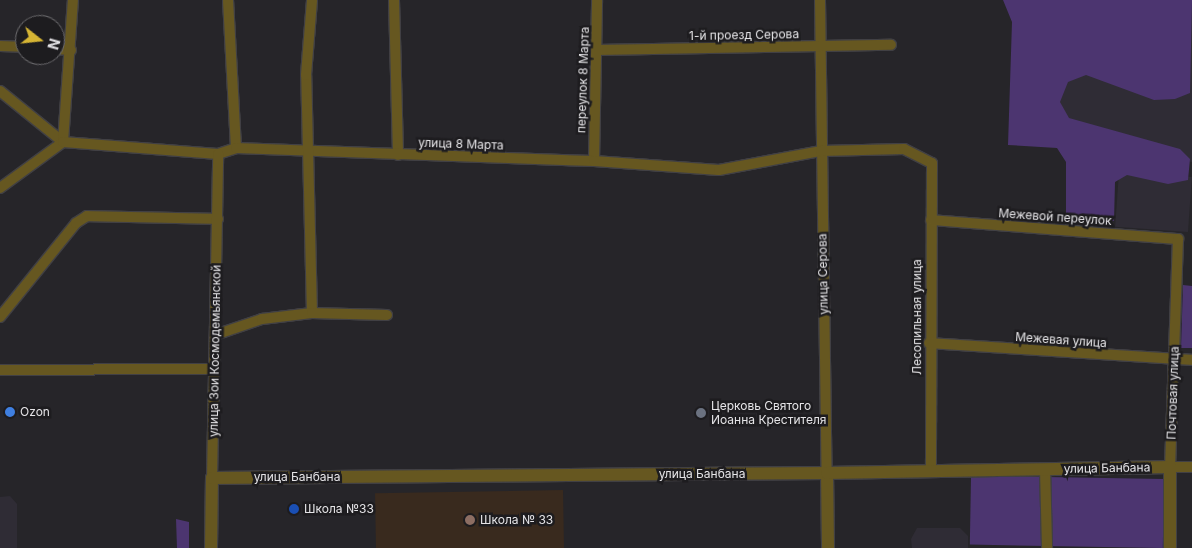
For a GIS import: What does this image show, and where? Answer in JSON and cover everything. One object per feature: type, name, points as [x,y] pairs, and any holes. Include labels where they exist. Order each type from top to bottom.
[{"type":"street","points":[[0,188],[63,142],[73,0]]},
{"type":"street","points":[[228,0],[236,148]]},
{"type":"street","points":[[312,0],[306,75],[312,313]]},
{"type":"street","points":[[394,0],[398,155]]},
{"type":"street","name":"переулок 8 Марта","points":[[594,161],[597,0]]},
{"type":"street","name":"улица Серова","points":[[820,0],[828,548]]},
{"type":"street","points":[[0,46],[15,47]]},
{"type":"street","name":"1-й проезд Серова","points":[[597,50],[890,46]]},
{"type":"street","points":[[65,50],[70,50]]},
{"type":"street","points":[[0,91],[63,142]]},
{"type":"street","name":"улица 8 Марта","points":[[63,142],[218,154],[236,148],[594,161],[719,170],[821,151],[904,149],[932,163]]},
{"type":"street","name":"улица Зои Космодемьянской","points":[[211,548],[218,154]]},
{"type":"street","name":"Лесопильная улица","points":[[931,471],[929,343],[932,163]]},
{"type":"street","points":[[0,317],[76,223],[86,216],[218,219]]},
{"type":"street","name":"Межевой переулок","points":[[931,220],[1178,239]]},
{"type":"street","name":"Почтовая улица","points":[[1170,548],[1170,467],[1178,239]]},
{"type":"street","points":[[215,335],[262,319],[312,313],[387,315]]},
{"type":"street","name":"Межевая улица","points":[[929,343],[1192,360]]},
{"type":"street","points":[[0,370],[214,369]]},
{"type":"street","name":"улица Банбана","points":[[212,478],[827,473],[1192,467]]},
{"type":"street","points":[[1045,469],[1047,548]]},
{"type":"shaded area","points":[[1003,0],[1192,0],[1190,93],[1175,99],[1154,100],[1086,75],[1068,82],[1060,102],[1069,118],[1180,149],[1190,159],[1188,180],[1168,184],[1127,175],[1115,182],[1114,221],[1066,218],[1066,162],[1057,148],[1008,145],[1012,22]]},
{"type":"shaded area","points":[[1192,0],[1192,162],[1031,133],[1035,68]]},
{"type":"shaded area","points":[[1119,172],[1192,177],[1188,232],[1115,227]]},
{"type":"shaded area","points":[[1183,285],[1192,286],[1192,348],[1181,348]]},
{"type":"shaded area","points":[[971,476],[1164,479],[1163,548],[970,545]]},
{"type":"shaded area","name":"Школа № 33","points":[[563,490],[564,548],[376,548],[375,493]]},
{"type":"shaded area","points":[[10,496],[17,504],[17,548],[0,548],[0,497]]},
{"type":"shaded area","points":[[176,519],[189,522],[189,548],[177,548]]},
{"type":"shaded area","points":[[917,528],[960,528],[968,536],[968,548],[912,548],[911,539]]},
{"type":"place","name":"Ozon","points":[[10,412]]},
{"type":"place","name":"Церковь Святого Иоанна Крестителя","points":[[701,413]]},
{"type":"place","name":"Школа №33","points":[[294,509]]},
{"type":"place","name":"Школа № 33","points":[[470,520]]}]
